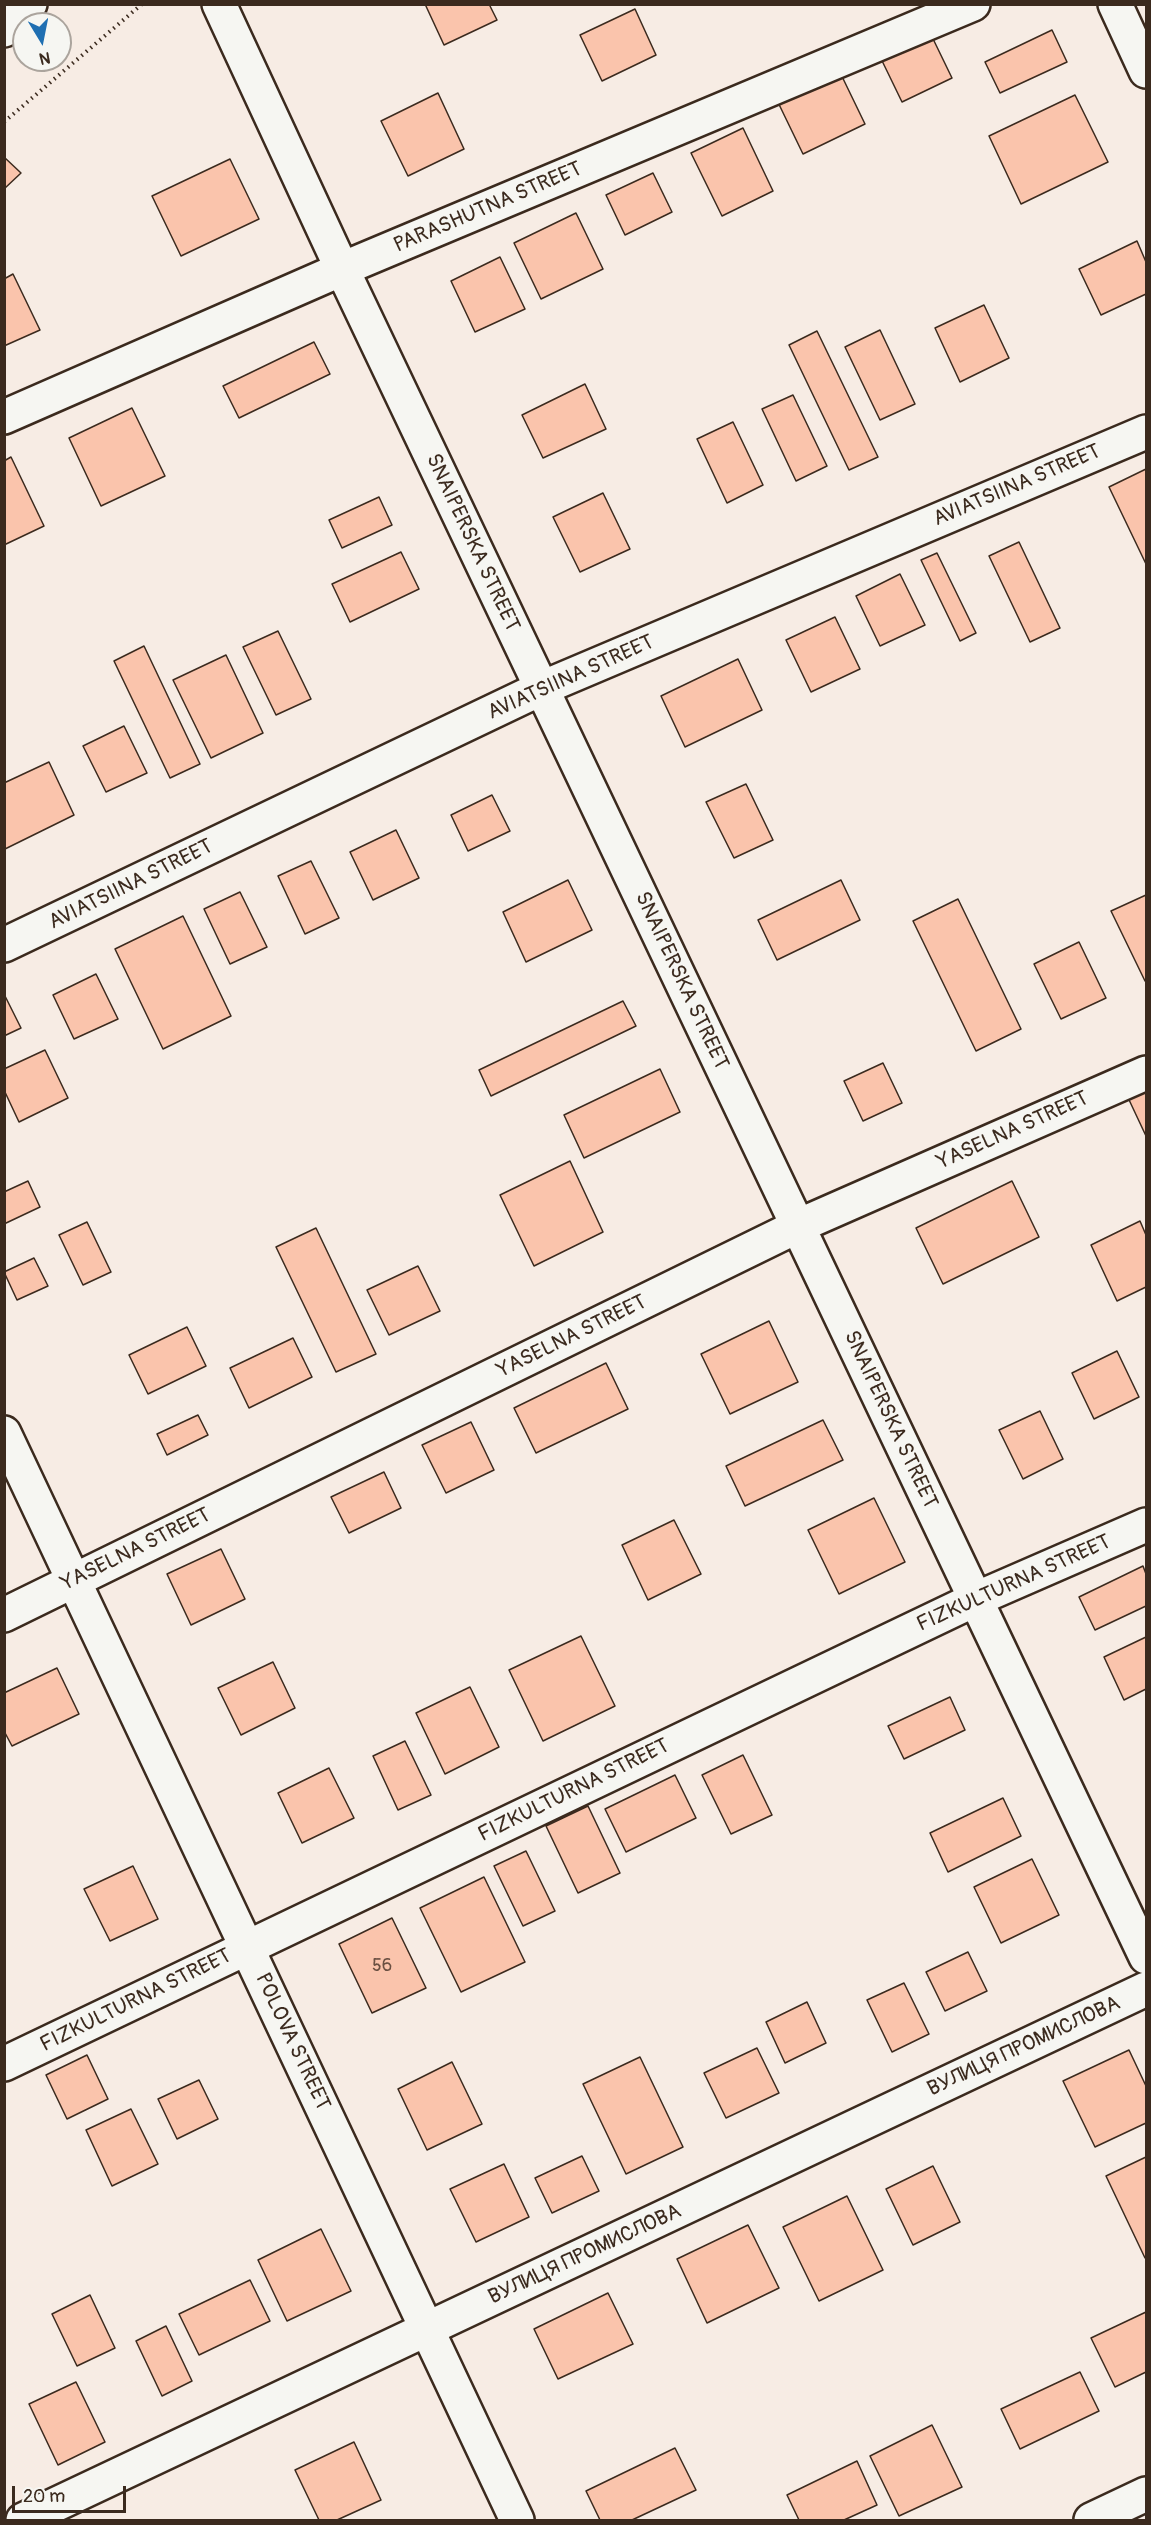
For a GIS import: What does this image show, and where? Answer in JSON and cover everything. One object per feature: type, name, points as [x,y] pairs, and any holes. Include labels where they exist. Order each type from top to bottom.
[{"type":"street","points":[[4,30],[30,4]]},
{"type":"street","name":"SNAIPERSKA STREET","points":[[219,4],[342,269],[1146,1957]]},
{"type":"street","name":"PARASHUTNA STREET","points":[[4,417],[342,269],[974,4]]},
{"type":"street","points":[[1115,4],[1146,71]]},
{"type":"street","name":"AVIATSIINA STREET","points":[[4,945],[542,688],[1146,432]]},
{"type":"street","name":"YASELNA STREET","points":[[4,1615],[798,1226],[1146,1072]]},
{"type":"street","name":"POLOVA STREET","points":[[4,1433],[518,2520]]},
{"type":"street","name":"FIZKULTURNA STREET","points":[[4,2064],[976,1599],[1146,1525]]},
{"type":"street","name":"ВУЛИЦЯ ПРОМИСЛОВА","points":[[23,2520],[1146,1989]]},
{"type":"street","points":[[1091,2520],[1146,2494]]},
{"type":"path","points":[[4,122],[142,4]]},
{"type":"building","points":[[425,4],[489,4],[497,20],[444,45]]},
{"type":"building","points":[[635,9],[656,55],[602,81],[580,35]]},
{"type":"building","points":[[920,12],[952,78],[902,102],[870,36]]},
{"type":"building","points":[[1052,30],[1067,62],[1000,93],[985,62]]},
{"type":"building","points":[[835,62],[865,124],[803,154],[773,92]]},
{"type":"building","points":[[438,93],[464,149],[408,176],[381,121]]},
{"type":"building","points":[[1075,95],[1108,162],[1021,204],[989,136]]},
{"type":"building","points":[[743,128],[773,191],[722,216],[691,153]]},
{"type":"building","points":[[4,157],[21,173],[4,189]]},
{"type":"building","points":[[230,159],[259,219],[181,256],[152,196]]},
{"type":"building","points":[[653,173],[672,212],[625,235],[606,195]]},
{"type":"building","points":[[576,213],[603,269],[541,299],[514,243]]},
{"type":"building","points":[[1137,241],[1146,262],[1146,294],[1101,315],[1079,269]]},
{"type":"building","points":[[500,257],[525,309],[475,332],[451,281]]},
{"type":"building","points":[[13,274],[40,330],[4,346],[4,279]]},
{"type":"building","points":[[984,305],[1009,358],[960,382],[935,328]]},
{"type":"building","points":[[880,330],[915,404],[880,420],[845,347]]},
{"type":"building","points":[[817,331],[878,457],[849,470],[789,345]]},
{"type":"building","points":[[314,342],[330,374],[239,418],[223,386]]},
{"type":"building","points":[[585,384],[606,429],[543,458],[522,415]]},
{"type":"building","points":[[793,395],[827,466],[796,481],[762,409]]},
{"type":"building","points":[[132,408],[165,476],[101,506],[69,438]]},
{"type":"building","points":[[733,422],[763,485],[727,503],[697,439]]},
{"type":"building","points":[[11,457],[44,526],[4,545],[4,461]]},
{"type":"building","points":[[1146,469],[1146,564],[1109,487]]},
{"type":"building","points":[[603,493],[630,549],[580,572],[553,517]]},
{"type":"building","points":[[379,497],[392,525],[342,548],[329,520]]},
{"type":"building","points":[[1019,542],[1060,628],[1030,642],[989,556]]},
{"type":"building","points":[[401,552],[419,589],[350,622],[332,584]]},
{"type":"building","points":[[937,553],[976,633],[960,641],[921,560]]},
{"type":"building","points":[[900,574],[925,625],[880,646],[856,596]]},
{"type":"building","points":[[835,617],[860,669],[811,692],[786,640]]},
{"type":"building","points":[[278,631],[311,699],[276,715],[243,647]]},
{"type":"building","points":[[144,646],[200,764],[170,778],[114,661]]},
{"type":"building","points":[[226,655],[263,733],[211,758],[173,680]]},
{"type":"building","points":[[738,659],[762,710],[685,747],[661,696]]},
{"type":"building","points":[[124,726],[147,773],[106,792],[83,746]]},
{"type":"building","points":[[49,762],[74,815],[5,849],[4,783]]},
{"type":"building","points":[[746,784],[773,840],[734,858],[706,802]]},
{"type":"building","points":[[492,795],[510,831],[468,851],[451,815]]},
{"type":"building","points":[[396,830],[419,878],[373,900],[350,852]]},
{"type":"building","points":[[311,861],[339,918],[305,934],[278,876]]},
{"type":"building","points":[[568,880],[592,930],[526,962],[503,912]]},
{"type":"building","points":[[841,880],[860,920],[777,960],[758,920]]},
{"type":"building","points":[[240,892],[267,947],[230,964],[204,909]]},
{"type":"building","points":[[1146,895],[1146,980],[1145,981],[1111,911]]},
{"type":"building","points":[[958,899],[1021,1029],[976,1051],[913,921]]},
{"type":"building","points":[[183,916],[231,1016],[163,1049],[115,949]]},
{"type":"building","points":[[1079,942],[1106,998],[1061,1019],[1034,964]]},
{"type":"building","points":[[96,974],[118,1019],[74,1039],[53,995]]},
{"type":"building","points":[[4,994],[21,1028],[4,1036]]},
{"type":"building","points":[[623,1001],[636,1026],[491,1096],[479,1070]]},
{"type":"building","points":[[45,1050],[68,1098],[19,1122],[4,1090],[4,1069]]},
{"type":"building","points":[[883,1063],[902,1103],[863,1121],[844,1081]]},
{"type":"building","points":[[660,1069],[680,1112],[584,1158],[564,1115]]},
{"type":"building","points":[[1146,1076],[1146,1136],[1123,1087]]},
{"type":"building","points":[[570,1161],[603,1232],[534,1266],[500,1195]]},
{"type":"building","points":[[28,1181],[40,1207],[4,1224],[4,1192]]},
{"type":"building","points":[[1012,1181],[1039,1237],[943,1284],[916,1228]]},
{"type":"building","points":[[1140,1221],[1146,1235],[1146,1287],[1117,1301],[1091,1245]]},
{"type":"building","points":[[87,1222],[111,1272],[83,1285],[59,1235]]},
{"type":"building","points":[[316,1228],[376,1354],[336,1372],[276,1247]]},
{"type":"building","points":[[34,1258],[48,1286],[17,1300],[4,1272]]},
{"type":"building","points":[[418,1266],[440,1311],[389,1335],[367,1290]]},
{"type":"building","points":[[769,1321],[798,1382],[730,1414],[701,1354]]},
{"type":"building","points":[[187,1327],[206,1366],[148,1394],[129,1355]]},
{"type":"building","points":[[293,1338],[312,1377],[249,1408],[230,1368]]},
{"type":"building","points":[[1117,1351],[1139,1397],[1094,1419],[1072,1373]]},
{"type":"building","points":[[606,1363],[628,1409],[536,1453],[514,1408]]},
{"type":"building","points":[[1040,1411],[1063,1459],[1023,1479],[999,1430]]},
{"type":"building","points":[[198,1415],[208,1435],[167,1455],[157,1434]]},
{"type":"building","points":[[823,1420],[843,1460],[745,1506],[726,1466]]},
{"type":"building","points":[[471,1422],[494,1470],[446,1493],[422,1445]]},
{"type":"building","points":[[384,1472],[401,1508],[349,1533],[331,1497]]},
{"type":"building","points":[[874,1498],[905,1562],[839,1594],[808,1530]]},
{"type":"building","points":[[674,1520],[701,1574],[648,1600],[622,1545]]},
{"type":"building","points":[[221,1549],[245,1599],[191,1625],[167,1574]]},
{"type":"building","points":[[1143,1566],[1146,1574],[1146,1606],[1095,1630],[1079,1597]]},
{"type":"building","points":[[581,1636],[615,1706],[543,1741],[509,1670]]},
{"type":"building","points":[[1146,1637],[1146,1689],[1124,1700],[1104,1657]]},
{"type":"building","points":[[273,1662],[295,1708],[241,1735],[218,1688]]},
{"type":"building","points":[[57,1668],[79,1714],[12,1746],[4,1731],[4,1693]]},
{"type":"building","points":[[470,1687],[499,1747],[445,1774],[416,1713]]},
{"type":"building","points":[[950,1697],[965,1730],[904,1759],[888,1726]]},
{"type":"building","points":[[405,1741],[431,1795],[398,1810],[373,1756]]},
{"type":"building","points":[[743,1755],[772,1815],[731,1834],[702,1775]]},
{"type":"building","points":[[329,1768],[354,1818],[302,1843],[278,1793]]},
{"type":"building","points":[[675,1775],[696,1818],[626,1852],[605,1809]]},
{"type":"building","points":[[1003,1798],[1021,1836],[948,1872],[930,1833]]},
{"type":"building","points":[[588,1806],[620,1873],[578,1893],[546,1826]]},
{"type":"building","points":[[526,1851],[555,1911],[523,1926],[494,1866]]},
{"type":"building","points":[[1032,1859],[1059,1915],[1001,1943],[974,1887]]},
{"type":"building","points":[[133,1866],[158,1919],[110,1941],[84,1889]]},
{"type":"building","points":[[484,1877],[525,1962],[461,1992],[420,1908]]},
{"type":"building","points":[[392,1918],[426,1988],[372,2013],[339,1944]]},
{"type":"building","points":[[968,1952],[987,1991],[945,2011],[926,1972]]},
{"type":"building","points":[[904,1983],[929,2034],[892,2052],[867,2000]]},
{"type":"building","points":[[807,2002],[826,2043],[785,2063],[766,2022]]},
{"type":"building","points":[[757,2048],[779,2093],[726,2118],[704,2073]]},
{"type":"building","points":[[1129,2050],[1146,2086],[1146,2123],[1095,2147],[1063,2081]]},
{"type":"building","points":[[87,2055],[108,2099],[67,2119],[46,2075]]},
{"type":"building","points":[[640,2057],[683,2147],[626,2174],[583,2084]]},
{"type":"building","points":[[452,2062],[482,2124],[427,2150],[398,2089]]},
{"type":"building","points":[[199,2080],[218,2119],[177,2139],[158,2099]]},
{"type":"building","points":[[131,2109],[158,2164],[112,2186],[86,2130]]},
{"type":"building","points":[[582,2156],[599,2191],[552,2213],[535,2178]]},
{"type":"building","points":[[1146,2157],[1146,2258],[1145,2258],[1106,2176]]},
{"type":"building","points":[[504,2164],[529,2217],[476,2242],[450,2189]]},
{"type":"building","points":[[933,2166],[960,2222],[913,2245],[886,2189]]},
{"type":"building","points":[[847,2196],[883,2270],[819,2301],[783,2227]]},
{"type":"building","points":[[748,2225],[779,2288],[707,2323],[677,2259]]},
{"type":"building","points":[[321,2229],[351,2291],[287,2321],[258,2260]]},
{"type":"building","points":[[250,2280],[270,2321],[199,2355],[179,2314]]},
{"type":"building","points":[[608,2293],[633,2344],[558,2379],[534,2329]]},
{"type":"building","points":[[90,2295],[115,2348],[77,2366],[52,2314]]},
{"type":"building","points":[[1146,2312],[1146,2372],[1115,2387],[1091,2338]]},
{"type":"building","points":[[166,2326],[192,2381],[162,2396],[136,2341]]},
{"type":"building","points":[[1080,2372],[1099,2411],[1020,2449],[1001,2409]]},
{"type":"building","points":[[76,2382],[105,2442],[58,2465],[29,2404]]},
{"type":"building","points":[[932,2425],[962,2487],[899,2516],[870,2456]]},
{"type":"building","points":[[354,2442],[381,2500],[337,2520],[319,2520],[295,2470]]},
{"type":"building","points":[[675,2448],[696,2490],[632,2520],[600,2520],[586,2491]]},
{"type":"building","points":[[857,2461],[877,2505],[844,2520],[799,2520],[787,2495]]}]
